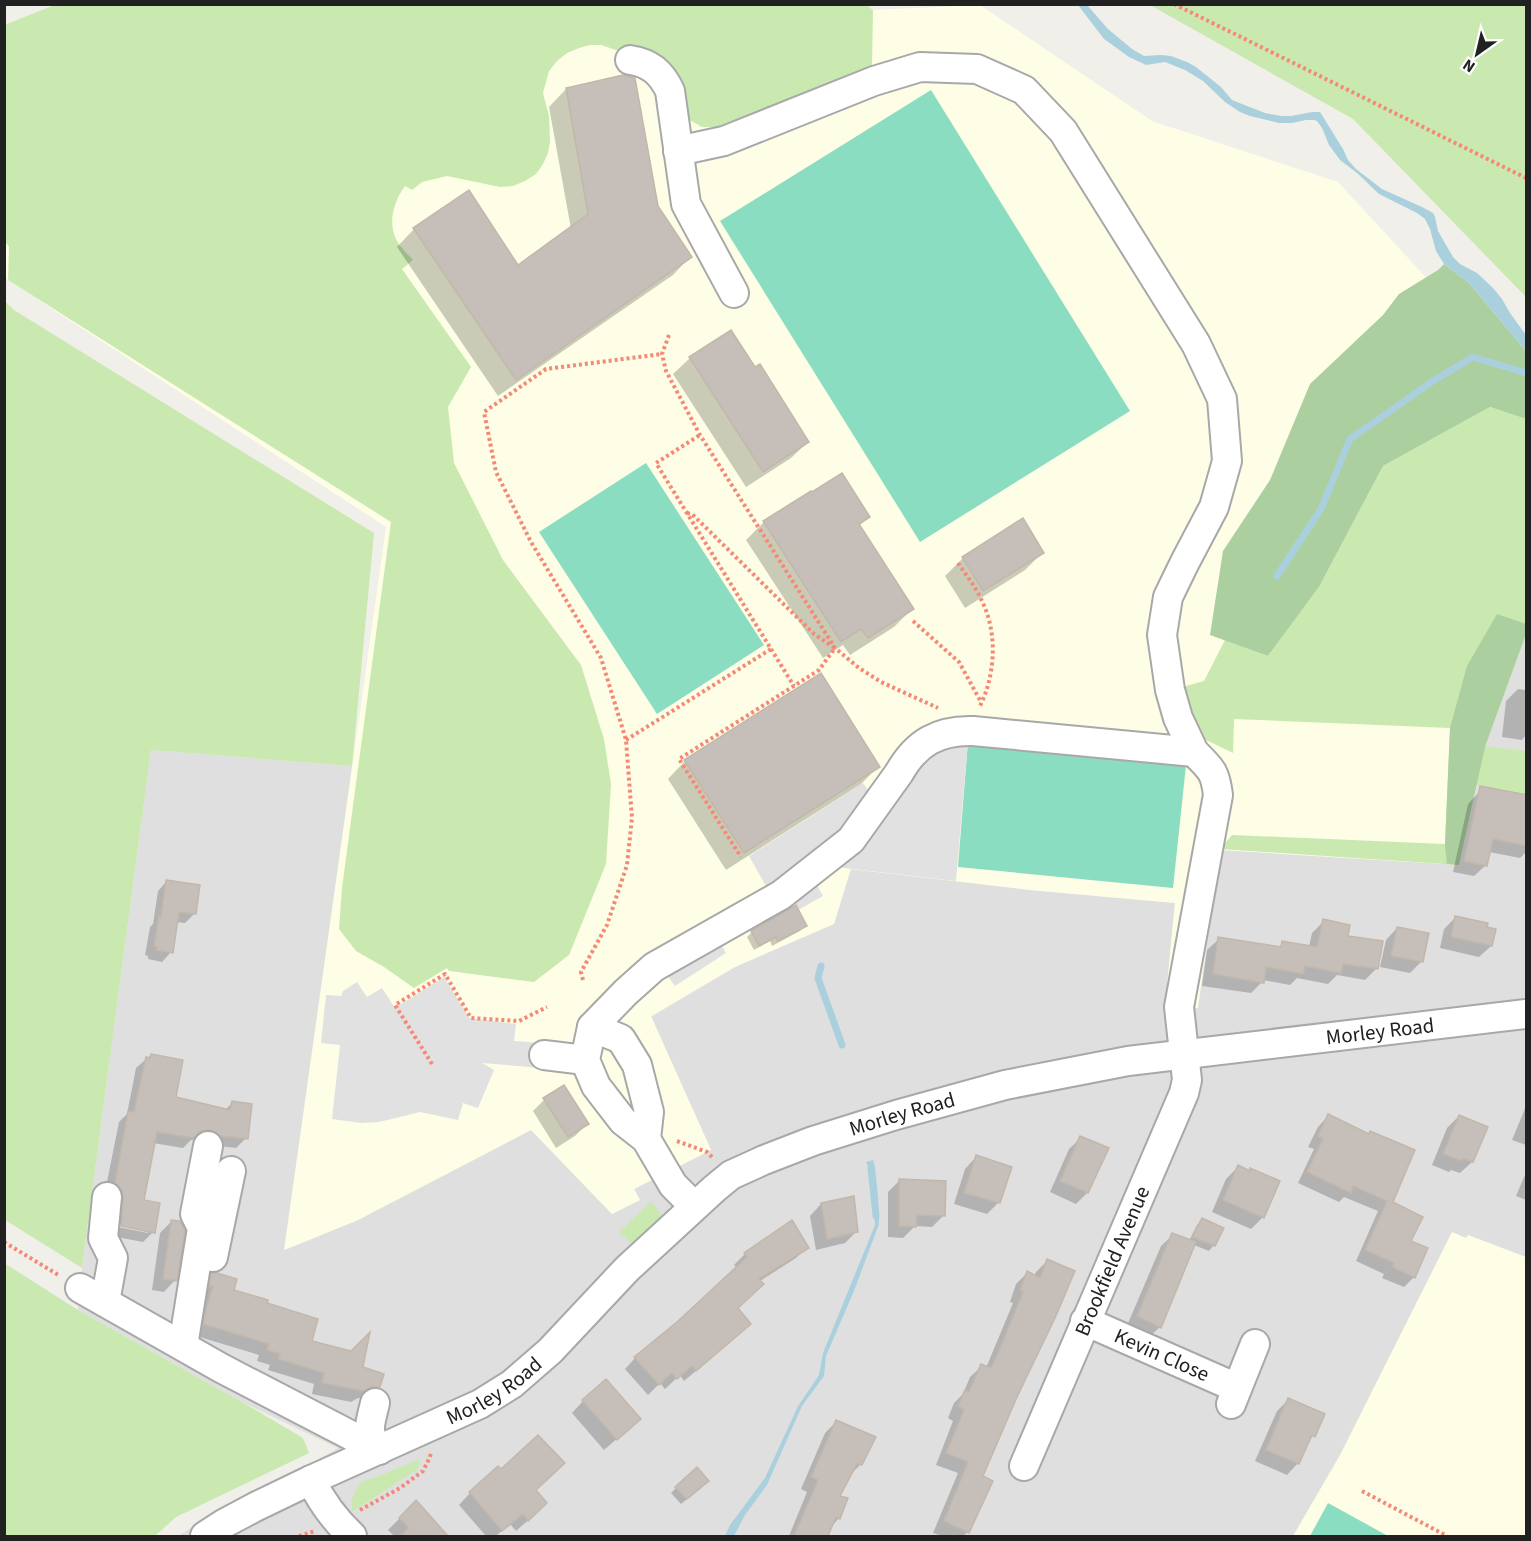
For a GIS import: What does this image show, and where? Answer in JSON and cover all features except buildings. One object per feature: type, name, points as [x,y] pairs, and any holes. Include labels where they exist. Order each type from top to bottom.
[{"type":"street","points":[[630,60],[651,66],[666,81],[670,91],[686,204],[734,293]]},
{"type":"street","name":"Brookfield Avenue","points":[[678,151],[724,141],[874,81],[920,67],[977,69],[1024,90],[1063,131],[1196,344],[1222,399],[1227,461],[1214,507],[1168,597],[1162,635],[1170,690],[1178,718],[1194,752],[1209,767],[1215,777],[1218,795],[1179,1007],[1187,1080],[1184,1094],[1024,1466]]},
{"type":"street","points":[[660,1139],[623,1121],[596,1086],[585,1060],[592,1027],[654,968],[780,895],[851,840],[905,762],[924,743],[948,733],[974,731],[1194,752]]},
{"type":"street","name":"Morley Road","points":[[205,1536],[245,1512],[480,1404],[512,1384],[550,1351],[627,1269],[694,1206],[731,1175],[764,1160],[813,1141],[896,1115],[1005,1085],[1128,1061],[1527,1014]]},
{"type":"street","points":[[592,1027],[621,1039],[637,1065],[649,1112],[660,1139],[673,1185],[694,1206]]},
{"type":"street","points":[[544,1055],[585,1060]]},
{"type":"street","points":[[188,1350],[202,1228],[195,1214],[208,1146]]},
{"type":"street","points":[[188,1350],[231,1171]]},
{"type":"street","points":[[105,1302],[112,1258],[103,1238],[107,1197]]},
{"type":"street","points":[[80,1288],[188,1350],[379,1450]]},
{"type":"street","name":"Kevin Close","points":[[1086,1321],[1234,1396],[1255,1344]]},
{"type":"street","points":[[375,1403],[370,1427],[371,1439],[379,1450]]},
{"type":"street","points":[[311,1480],[316,1492],[345,1529]]},
{"type":"path","points":[[1174,4],[1527,178]]},
{"type":"path","points":[[669,334],[662,354],[666,371],[700,435],[835,648]]},
{"type":"path","points":[[583,980],[581,972],[607,925],[627,865],[632,818],[626,740],[601,658],[531,542],[496,472],[484,412],[546,369],[662,354]]},
{"type":"path","points":[[700,435],[656,464],[794,686]]},
{"type":"path","points":[[687,513],[692,514],[814,634],[881,682],[965,721],[974,731]]},
{"type":"path","points":[[958,563],[981,599],[992,638],[993,658],[990,679],[974,717],[974,731]]},
{"type":"path","points":[[913,621],[959,662],[981,702]]},
{"type":"path","points":[[741,857],[679,759],[819,670],[835,648]]},
{"type":"path","points":[[626,740],[771,649]]},
{"type":"path","points":[[432,1064],[395,1005],[445,974],[471,1018],[519,1022],[547,1007]]},
{"type":"path","points":[[660,1139],[707,1152],[714,1160]]},
{"type":"path","points":[[4,1242],[80,1288]]},
{"type":"path","points":[[299,1536],[345,1529],[423,1471],[430,1457],[434,1425]]},
{"type":"path","points":[[1362,1491],[1448,1536]]},
{"type":"shaded area","points":[[57,4],[865,4],[873,10],[980,5],[1152,121],[1338,182],[1421,272],[1514,380],[1526,384],[1526,634],[1485,747],[1459,865],[1220,850],[1198,1008],[1165,1006],[1175,903],[1030,890],[851,869],[834,924],[735,967],[651,1016],[711,1150],[634,1189],[640,1200],[612,1214],[531,1130],[358,1220],[284,1250],[386,527],[8,280],[4,275],[4,25]]},
{"type":"shaded area","points":[[1526,634],[1526,1536],[178,1536],[213,1514],[283,1480],[338,1448],[242,1402],[78,1310],[151,750],[352,766],[285,1250],[358,1220],[531,1130],[612,1214],[640,1200],[634,1189],[711,1150],[651,1017],[735,967],[851,869],[1030,890],[1175,903],[1165,1006],[1220,849],[1485,747]]},
{"type":"shaded area","points":[[968,741],[956,881],[836,867],[813,878],[823,896],[798,910],[795,904],[721,944],[726,953],[675,986],[665,972],[649,960],[766,886],[749,856],[863,783],[872,796],[921,753]]},
{"type":"shaded area","points":[[444,977],[469,1018],[516,1024],[514,1041],[540,1043],[554,1069],[482,1063],[494,1070],[478,1108],[463,1103],[458,1120],[420,1112],[379,1122],[361,1123],[332,1119],[340,1045],[321,1043],[326,995],[341,996],[343,991],[357,982],[367,997],[382,988],[395,1008]]},
{"type":"shaded area","points":[[1452,1232],[1466,1238],[1468,1235],[1526,1257],[1526,1536],[1293,1536],[1340,1455]]},
{"type":"green space","points":[[57,4],[865,4],[873,10],[872,66],[718,127],[702,127],[688,119],[622,52],[601,45],[579,48],[567,53],[549,71],[543,93],[549,116],[550,141],[548,153],[536,174],[513,186],[500,187],[447,176],[422,182],[412,190],[405,186],[395,205],[392,220],[394,234],[399,244],[413,260],[402,269],[471,367],[448,407],[454,463],[503,560],[581,665],[604,739],[611,784],[606,864],[569,955],[534,982],[449,971],[447,968],[414,988],[356,951],[339,929],[342,888],[391,522],[8,280],[9,247],[4,240],[4,25]]},
{"type":"green space","points":[[1150,5],[1526,5],[1526,297],[1353,119]]},
{"type":"green space","points":[[931,90],[1130,411],[920,542],[720,221]]},
{"type":"green space","points":[[1444,264],[1469,283],[1526,351],[1526,419],[1490,407],[1383,466],[1319,587],[1268,656],[1210,635],[1223,551],[1270,480],[1310,384],[1383,315],[1399,294]]},
{"type":"green space","points":[[4,300],[14,310],[374,533],[352,766],[151,750],[82,1268],[5,1220]]},
{"type":"green space","points":[[1490,407],[1526,419],[1526,634],[1485,746],[1526,751],[1526,800],[1495,798],[1497,789],[1476,785],[1459,865],[1220,849],[1232,835],[1445,844],[1450,728],[1234,719],[1233,753],[1202,738],[1179,688],[1204,681],[1225,640],[1268,656],[1319,587],[1383,466]]},
{"type":"green space","points":[[646,463],[764,645],[657,714],[539,532]]},
{"type":"green space","points":[[1497,614],[1526,624],[1526,634],[1485,747],[1459,865],[1447,864],[1445,845],[1450,728],[1467,666]]},
{"type":"green space","points":[[968,741],[1186,765],[1173,888],[958,867]]},
{"type":"green space","points":[[651,1201],[662,1216],[632,1244],[619,1232]]},
{"type":"green space","points":[[4,1263],[78,1310],[303,1438],[309,1453],[176,1517],[155,1536],[5,1536]]},
{"type":"green space","points":[[420,1459],[418,1469],[352,1512],[352,1499],[363,1481]]},
{"type":"green space","points":[[1328,1503],[1388,1536],[1310,1536]]},
{"type":"water","points":[[1078,5],[1087,5],[1108,29],[1144,56],[1171,56],[1196,67],[1221,87],[1232,100],[1265,113],[1281,116],[1320,112],[1348,160],[1356,169],[1382,189],[1433,213],[1438,231],[1453,257],[1460,264],[1477,273],[1502,299],[1526,335],[1526,351],[1469,283],[1444,264],[1436,251],[1425,219],[1379,194],[1340,160],[1329,145],[1317,121],[1279,123],[1240,112],[1225,102],[1203,81],[1185,70],[1165,62],[1146,65],[1129,57],[1104,39]]},
{"type":"water","points":[[873,1160],[879,1224],[826,1356],[824,1376],[802,1406],[767,1485],[745,1515],[734,1536],[725,1536],[730,1525],[765,1478],[798,1406],[819,1375],[823,1353],[875,1225],[873,1182],[866,1162]]},
{"type":"waterway","points":[[1277,576],[1321,509],[1350,439],[1433,381],[1473,357],[1526,373]]},
{"type":"waterway","points":[[821,966],[818,978],[842,1045]]},
{"type":"waterway","points":[[871,1168],[876,1216]]}]
